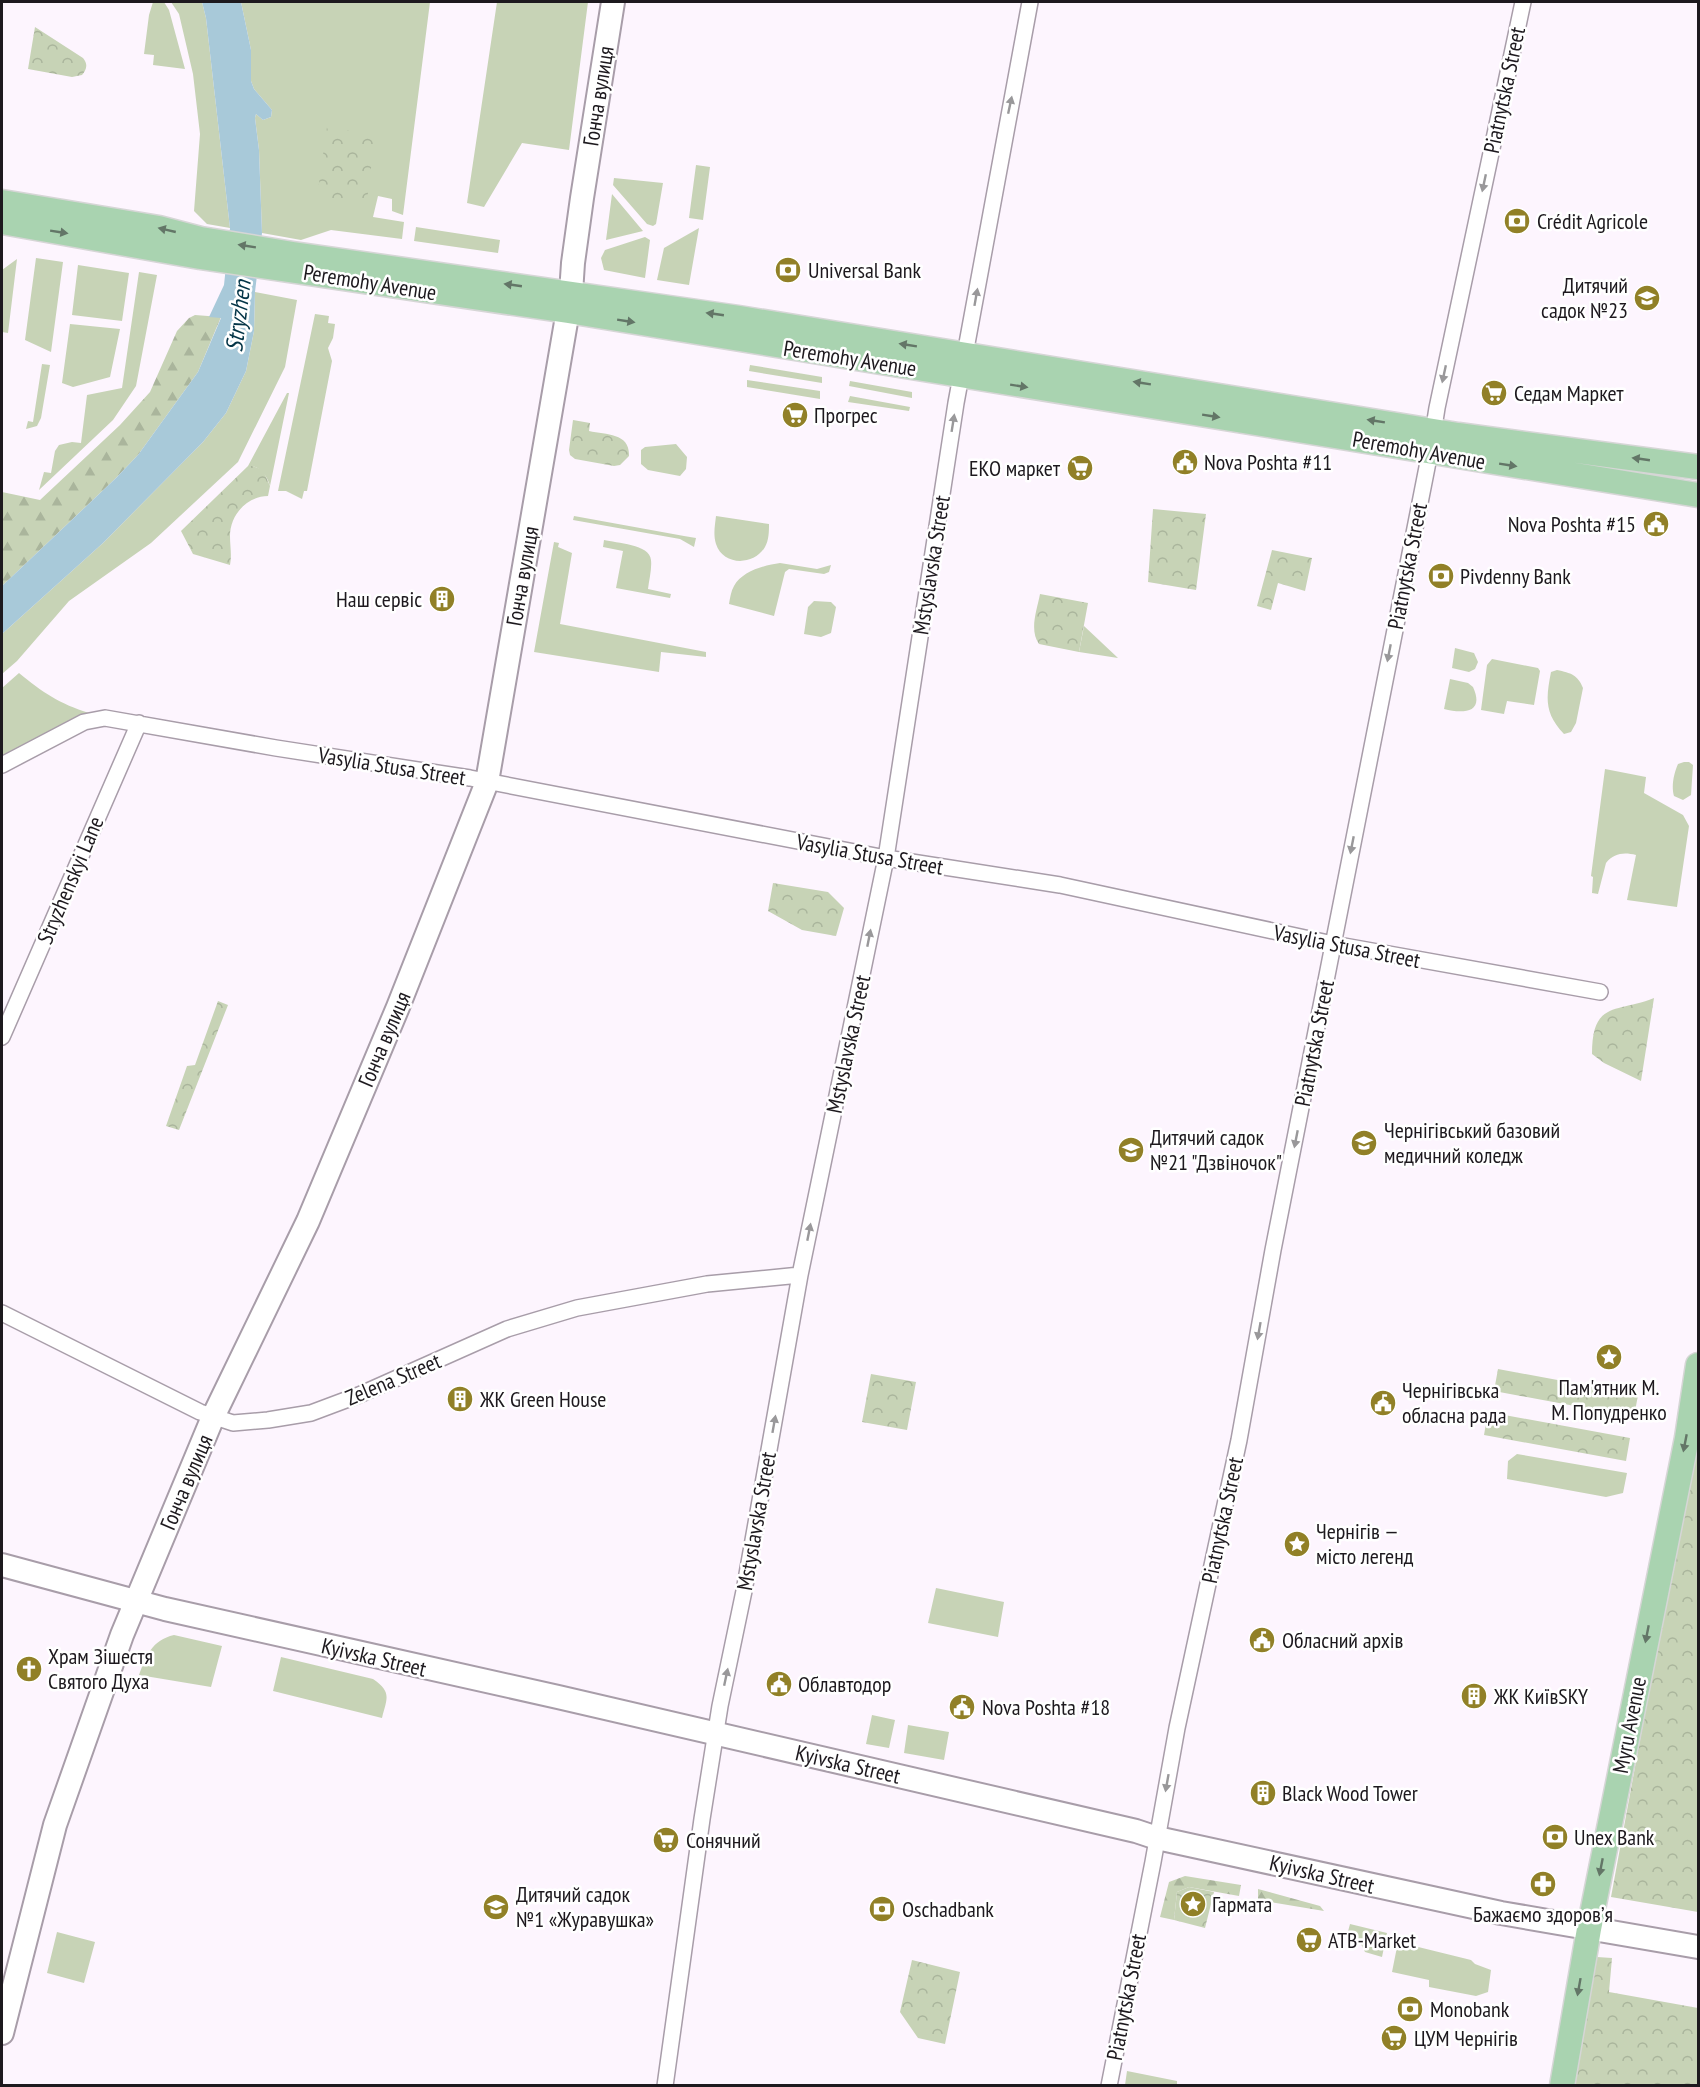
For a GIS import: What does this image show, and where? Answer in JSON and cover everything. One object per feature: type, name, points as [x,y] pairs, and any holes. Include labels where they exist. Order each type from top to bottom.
[{"type":"main road","name":"Peremohy Avenue","points":[[2,202],[159,228],[201,248]]},
{"type":"main road","name":"Peremohy Avenue","points":[[2,222],[291,262],[451,295],[570,302],[963,365],[1410,447],[1432,441],[1698,467]]},
{"type":"main road","name":"Peremohy Avenue","points":[[1432,441],[1698,495]]},
{"type":"main road","name":"Myru Avenue","points":[[1562,2085],[1589,1929],[1687,1438],[1698,1365]]},
{"type":"street","name":"Гонча вулиця","points":[[2,2033],[56,1825],[122,1635],[213,1418],[308,1221],[398,1007],[487,782],[570,302],[582,198],[613,2]]},
{"type":"street","name":"Mstyslavska Street","points":[[665,2085],[715,1734],[744,1592],[800,1275],[885,858],[963,365],[1030,2]]},
{"type":"street","name":"Piatnytska Street","points":[[1109,2085],[1177,1728],[1239,1440],[1273,1250],[1437,408],[1525,3]]},
{"type":"street","name":"Vasylia Stusa Street","points":[[2,765],[84,722],[105,718],[487,782],[885,858],[1060,885],[1333,945],[1600,992]]},
{"type":"street","name":"Stryzhenskyi Lane","points":[[2,1037],[139,723]]},
{"type":"street","name":"Zelena Street","points":[[2,1313],[213,1418],[233,1423],[310,1413],[359,1395],[507,1329],[577,1308],[707,1284],[800,1275]]},
{"type":"street","name":"Kyivska Street","points":[[2,1565],[136,1601],[1125,1828],[1157,1838],[1435,1899],[1589,1929],[1698,1947]]},
{"type":"green space","points":[[153,2],[164,2],[169,10],[185,69],[153,65],[154,55],[144,54]]},
{"type":"green space","points":[[171,2],[202,2],[206,18],[230,228],[207,224],[194,211],[200,134],[193,74],[179,14]]},
{"type":"green space","points":[[241,2],[430,2],[403,215],[392,211],[392,199],[378,196],[373,217],[404,222],[402,239],[331,230],[301,240],[262,233],[259,150],[255,118],[256,114],[263,120],[271,117],[272,110],[254,89],[251,81],[251,50]]},
{"type":"green space","points":[[497,2],[588,2],[569,150],[522,143],[484,207],[467,203]]},
{"type":"green space","points":[[35,27],[83,58],[86,66],[82,75],[72,77],[28,69]]},
{"type":"green space","points":[[327,127],[375,135],[367,201],[317,197]]},
{"type":"green space","points":[[696,165],[710,167],[703,220],[689,218]]},
{"type":"green space","points":[[614,178],[663,183],[656,224],[653,226],[647,224],[613,185]]},
{"type":"green space","points":[[612,194],[643,231],[606,240]]},
{"type":"green space","points":[[416,227],[500,240],[498,253],[414,241]]},
{"type":"green space","points":[[699,228],[689,285],[657,280],[664,248]]},
{"type":"green space","points":[[645,237],[650,240],[645,278],[604,270],[601,258],[605,250]]},
{"type":"green space","points":[[36,258],[63,262],[51,352],[25,340]]},
{"type":"green space","points":[[17,259],[8,333],[2,332],[2,270]]},
{"type":"green space","points":[[78,265],[129,273],[122,321],[72,315]]},
{"type":"green space","points":[[139,272],[157,275],[136,386],[113,420],[39,490],[44,472],[51,473],[55,451],[59,445],[72,442],[81,443],[87,395],[122,388]]},
{"type":"green space","points":[[255,292],[297,300],[285,367],[238,462],[151,543],[69,601],[17,661],[2,674],[2,634],[103,543],[203,442],[226,413],[246,371],[254,331]]},
{"type":"green space","points":[[315,314],[329,316],[328,323],[335,324],[333,338],[328,348],[332,361],[307,491],[304,491],[302,499],[286,491],[278,491]]},
{"type":"green space","points":[[195,315],[221,317],[198,372],[138,455],[2,586],[2,492],[40,500],[120,425],[150,392],[177,331]]},
{"type":"green space","points":[[70,324],[120,329],[110,377],[73,387],[62,383]]},
{"type":"green space","points":[[42,364],[50,365],[41,418],[37,426],[26,429],[28,421],[33,422]]},
{"type":"green space","points":[[750,365],[822,377],[822,383],[749,371]]},
{"type":"green space","points":[[747,380],[820,391],[820,399],[747,387]]},
{"type":"green space","points":[[850,381],[912,392],[912,398],[849,386]]},
{"type":"green space","points":[[289,393],[270,486],[262,472],[256,467],[248,466]]},
{"type":"green space","points":[[850,396],[910,407],[909,411],[848,402]]},
{"type":"green space","points":[[573,420],[590,423],[589,431],[622,439],[626,443],[629,456],[620,465],[614,466],[575,459],[570,455],[569,450]]},
{"type":"green space","points":[[676,444],[687,457],[686,469],[680,476],[648,470],[641,464],[641,450],[645,447]]},
{"type":"green space","points":[[248,466],[263,470],[270,486],[268,496],[253,499],[236,514],[230,536],[230,565],[193,554],[181,531]]},
{"type":"green space","points":[[1153,509],[1206,514],[1196,590],[1148,582]]},
{"type":"green space","points":[[574,516],[696,538],[694,547],[680,539],[573,520]]},
{"type":"green space","points":[[716,516],[769,524],[765,547],[754,558],[747,560],[732,560],[725,556],[715,541]]},
{"type":"green space","points":[[604,540],[632,545],[645,551],[651,560],[648,589],[671,594],[670,598],[616,588],[623,551],[603,547]]},
{"type":"green space","points":[[554,542],[559,543],[558,547],[572,553],[560,624],[706,652],[706,657],[661,652],[659,672],[534,652]]},
{"type":"green space","points":[[1272,550],[1312,558],[1305,591],[1278,583],[1271,610],[1257,606]]},
{"type":"green space","points":[[780,563],[817,569],[831,565],[829,572],[824,574],[789,569],[785,572],[774,616],[729,604],[733,588],[742,576],[761,567]]},
{"type":"green space","points":[[1040,594],[1088,603],[1079,652],[1039,644],[1034,626]]},
{"type":"green space","points":[[814,601],[831,602],[836,607],[831,633],[821,637],[804,634],[808,607]]},
{"type":"green space","points":[[1084,626],[1118,658],[1079,652]]},
{"type":"green space","points":[[1455,648],[1474,653],[1478,662],[1475,669],[1469,672],[1452,668]]},
{"type":"green space","points":[[1492,659],[1538,668],[1540,671],[1534,705],[1507,701],[1504,714],[1481,710],[1487,665]]},
{"type":"green space","points":[[1557,670],[1573,675],[1583,688],[1576,723],[1571,732],[1564,734],[1553,719],[1548,705],[1551,672]]},
{"type":"green space","points":[[19,673],[52,697],[89,713],[2,756],[2,688]]},
{"type":"green space","points":[[1450,679],[1468,683],[1473,687],[1476,702],[1470,710],[1444,709]]},
{"type":"green space","points":[[1684,762],[1693,765],[1691,795],[1683,800],[1674,796],[1673,784],[1678,764]]},
{"type":"green space","points":[[1605,769],[1646,777],[1644,793],[1683,815],[1689,826],[1677,907],[1627,900],[1636,855],[1632,854],[1612,857],[1606,863],[1598,894],[1592,893],[1593,877],[1591,876]]},
{"type":"green space","points":[[773,883],[828,892],[844,908],[836,936],[802,930],[768,911]]},
{"type":"green space","points":[[1654,998],[1641,1081],[1604,1063],[1592,1054],[1593,1037],[1596,1025],[1609,1011]]},
{"type":"green space","points":[[218,1001],[228,1005],[179,1130],[166,1126],[187,1066],[195,1065]]},
{"type":"green space","points":[[1498,1369],[1638,1395],[1634,1417],[1494,1391]]},
{"type":"green space","points":[[871,1374],[916,1382],[907,1430],[862,1422]]},
{"type":"green space","points":[[1488,1412],[1630,1438],[1626,1461],[1484,1435]]},
{"type":"green space","points":[[1698,1426],[1698,1912],[1611,1897]]},
{"type":"green space","points":[[1517,1454],[1627,1473],[1623,1493],[1606,1497],[1507,1479],[1508,1461]]},
{"type":"green space","points":[[936,1588],[1004,1602],[998,1637],[928,1623]]},
{"type":"green space","points":[[174,1635],[222,1646],[211,1687],[139,1675],[147,1655],[155,1645],[166,1637]]},
{"type":"green space","points":[[281,1657],[373,1679],[386,1692],[382,1718],[273,1691]]},
{"type":"green space","points":[[872,1715],[895,1720],[889,1748],[866,1744]]},
{"type":"green space","points":[[908,1725],[949,1732],[944,1760],[904,1753]]},
{"type":"green space","points":[[1185,1876],[1241,1885],[1239,1896],[1189,1887],[1177,1892],[1174,1920],[1160,1917],[1169,1882]]},
{"type":"green space","points":[[1189,1887],[1214,1892],[1205,1928],[1174,1920],[1177,1892]]},
{"type":"green space","points":[[1258,1889],[1320,1906],[1324,1911],[1258,1900]]},
{"type":"green space","points":[[1350,1924],[1387,1933],[1382,1957],[1365,1952],[1360,1942],[1346,1939]]},
{"type":"green space","points":[[57,1932],[95,1942],[84,1983],[47,1973]]},
{"type":"green space","points":[[1398,1942],[1471,1960],[1491,1970],[1488,1992],[1476,1996],[1429,1987],[1429,1980],[1392,1972]]},
{"type":"green space","points":[[1597,1957],[1612,1958],[1609,1992],[1698,2008],[1698,2085],[1572,2086]]},
{"type":"green space","points":[[912,1960],[960,1972],[945,2044],[918,2038],[900,2012]]},
{"type":"green space","points":[[1127,2071],[1177,2081],[1177,2085],[1125,2085]]},
{"type":"water","name":"Stryzhen","points":[[202,2],[241,2],[251,50],[251,81],[254,89],[272,110],[271,117],[263,120],[256,114],[255,118],[259,150],[262,233],[255,292],[254,331],[246,371],[226,413],[203,442],[103,543],[2,634],[2,586],[138,455],[198,372],[221,318],[209,317],[224,285],[230,228],[206,18]]},
{"type":"place","name":"Crédit Agricole","points":[[1517,221]]},
{"type":"place","name":"Universal Bank","points":[[788,270]]},
{"type":"place","name":"Дитячий садок №23","points":[[1647,298]]},
{"type":"place","name":"Седам Маркет","points":[[1494,393]]},
{"type":"place","name":"Прогрес","points":[[795,415]]},
{"type":"place","name":"Nova Poshta #11","points":[[1185,462]]},
{"type":"place","name":"ЕКО маркет","points":[[1080,468]]},
{"type":"place","name":"Nova Poshta #15","points":[[1656,524]]},
{"type":"place","name":"Pivdenny Bank","points":[[1441,576]]},
{"type":"place","name":"Наш сервіс","points":[[442,599]]},
{"type":"place","name":"Чернігівський базовий медичний коледж","points":[[1364,1143]]},
{"type":"place","name":"Дитячий садок №21 \"Дзвіночок\"","points":[[1131,1150]]},
{"type":"place","name":"Пам'ятник М. М. Попудренко","points":[[1609,1357]]},
{"type":"place","name":"ЖК Green House","points":[[460,1399]]},
{"type":"place","name":"Чернігівська обласна рада","points":[[1383,1403]]},
{"type":"place","name":"Чернігів — місто легенд","points":[[1297,1544]]},
{"type":"place","name":"Обласний архів","points":[[1262,1640]]},
{"type":"place","name":"Храм Зішестя Святого Духа","points":[[29,1669]]},
{"type":"place","name":"Облавтодор","points":[[779,1684]]},
{"type":"place","name":"ЖК КиївSKY","points":[[1474,1696]]},
{"type":"place","name":"Nova Poshta #18","points":[[962,1707]]},
{"type":"place","name":"Black Wood Tower","points":[[1263,1793]]},
{"type":"place","name":"Unex Bank","points":[[1555,1837]]},
{"type":"place","name":"Сонячний","points":[[666,1840]]},
{"type":"place","name":"Бажаємо здоровʼя","points":[[1543,1884]]},
{"type":"place","name":"Гармата","points":[[1193,1904]]},
{"type":"place","name":"Дитячий садок №1 «Журавушка»","points":[[496,1907]]},
{"type":"place","name":"Oschadbank","points":[[882,1909]]},
{"type":"place","name":"ATB-Market","points":[[1309,1940]]},
{"type":"place","name":"Monobank","points":[[1410,2009]]},
{"type":"place","name":"ЦУМ Чернігів","points":[[1394,2038]]}]
